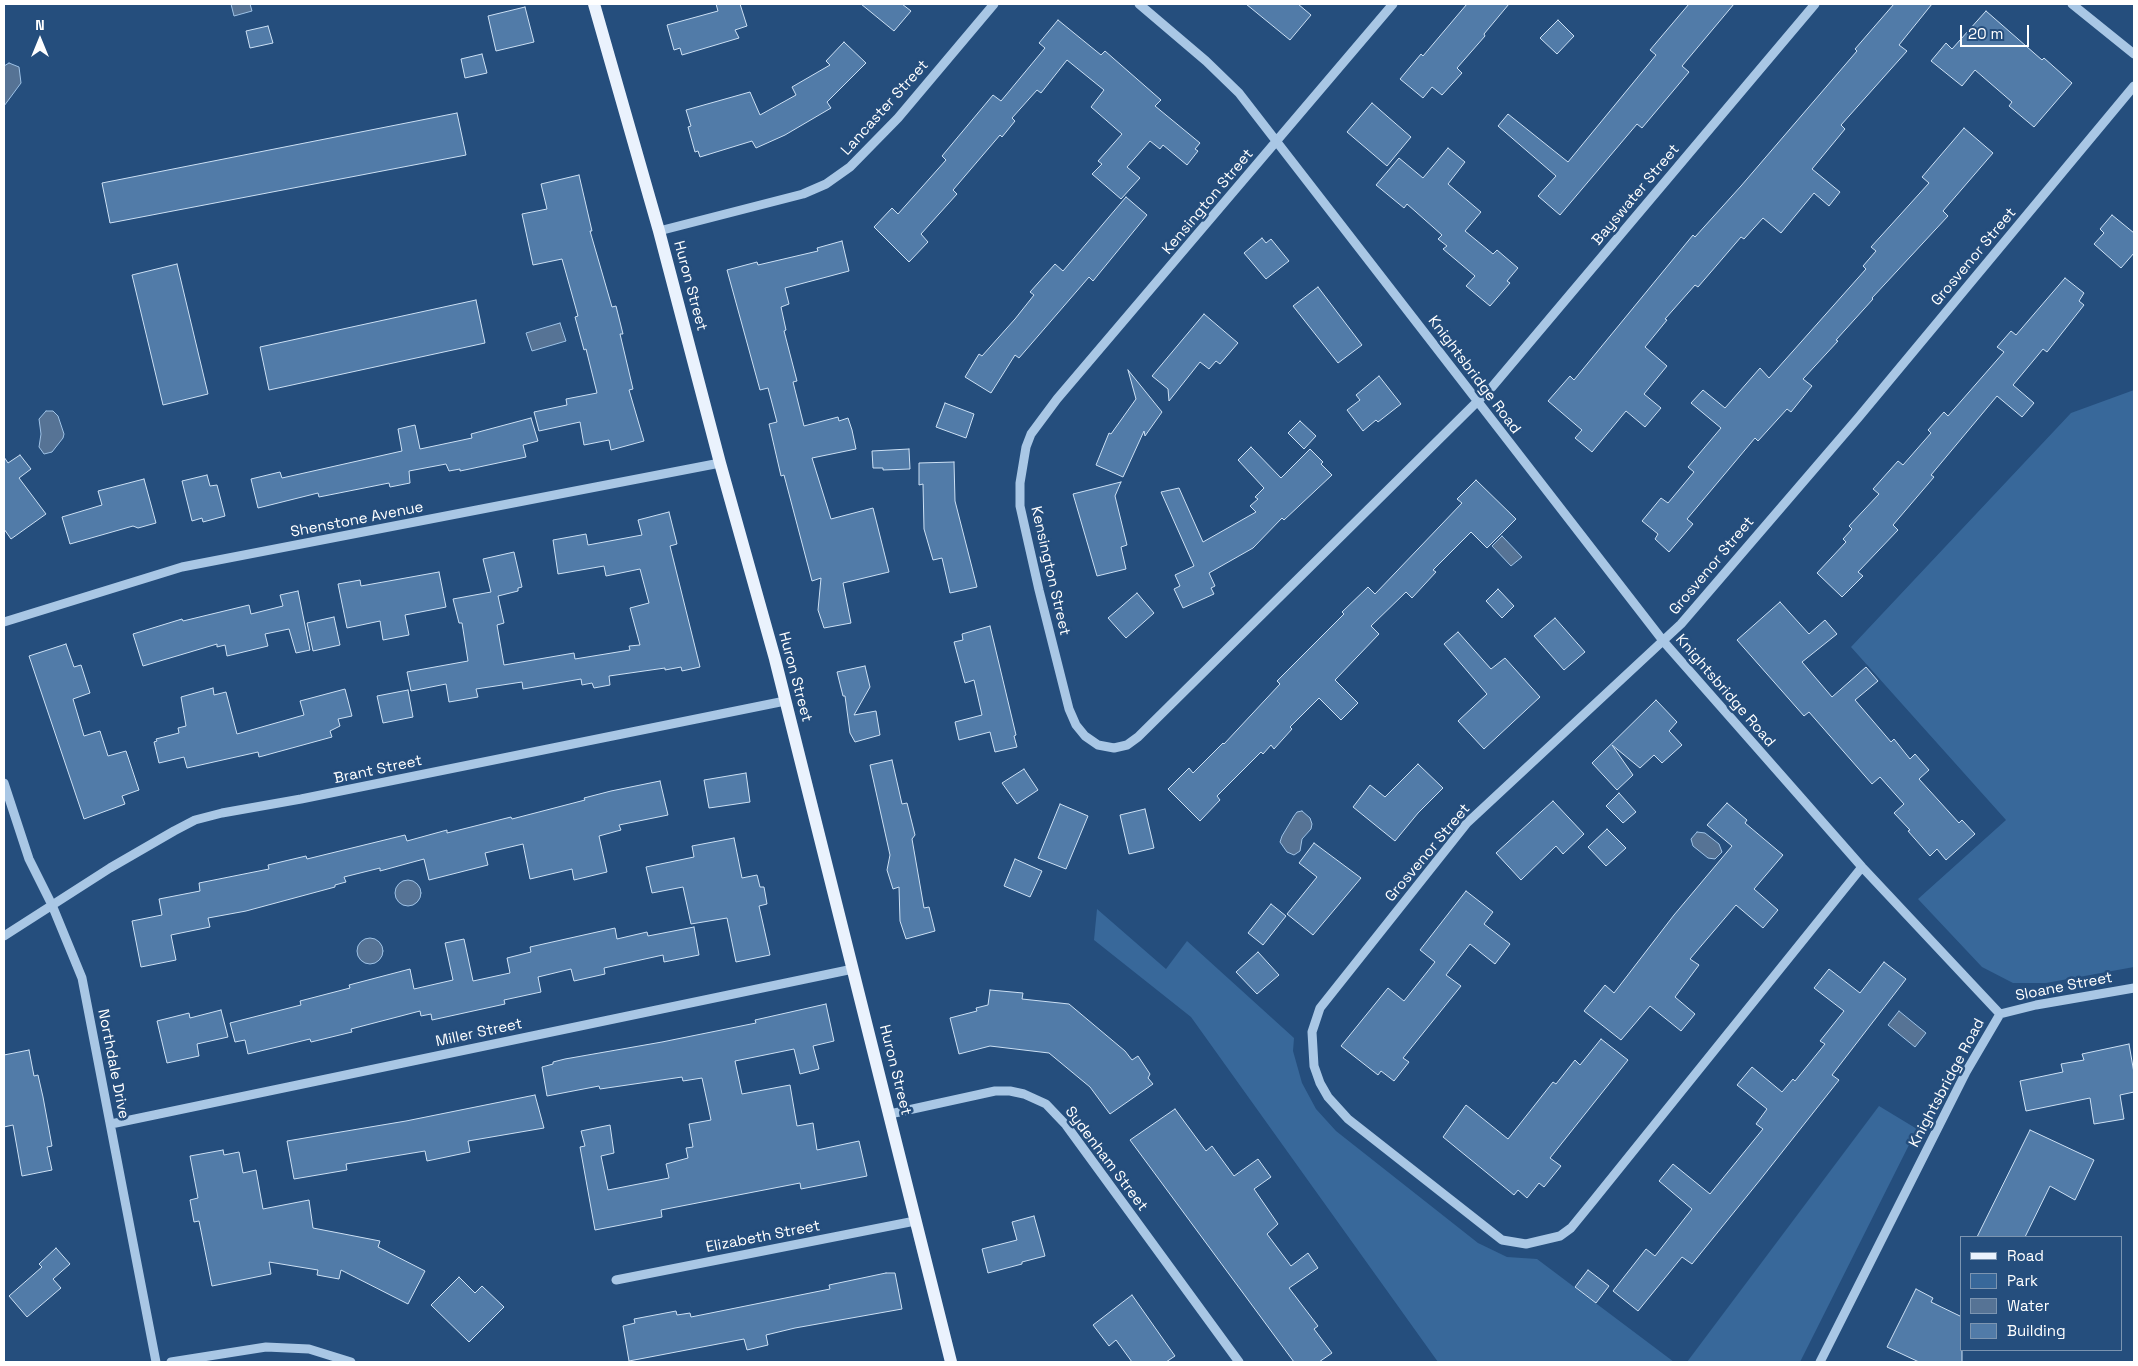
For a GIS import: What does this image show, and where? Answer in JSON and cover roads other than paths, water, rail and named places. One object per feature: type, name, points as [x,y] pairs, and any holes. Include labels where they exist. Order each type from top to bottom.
[{"type":"main road","name":"Huron Street","points":[[594,4],[659,231],[785,701],[951,1362]]},
{"type":"street","name":"Lancaster Street","points":[[659,231],[803,194],[826,184],[850,167],[898,118],[994,4]]},
{"type":"street","name":"Knightsbridge Road","points":[[1139,4],[1206,61],[1240,93],[1476,402],[1664,642],[1862,867],[2000,1014],[1966,1072],[1820,1362]]},
{"type":"street","name":"Kensington Street","points":[[1393,4],[1062,394],[1031,434],[1026,447],[1020,483],[1020,506],[1069,709],[1076,725],[1085,736],[1098,745],[1114,748],[1127,745],[1138,737],[1476,402]]},
{"type":"street","name":"Bayswater Street","points":[[1476,402],[1492,387],[1815,4]]},
{"type":"street","points":[[2072,4],[2134,54]]},
{"type":"street","name":"Grosvenor Street","points":[[1862,867],[1594,1201],[1571,1228],[1560,1236],[1526,1244],[1502,1240],[1348,1119],[1320,1083],[1314,1066],[1312,1032],[1320,1008],[1467,823],[1664,642],[1681,624],[1858,418],[2134,86]]},
{"type":"street","name":"Shenstone Avenue","points":[[4,622],[182,567],[720,463]]},
{"type":"street","name":"Brant Street","points":[[4,936],[110,868],[196,820],[222,813],[301,800],[785,701]]},
{"type":"street","name":"Northdale Drive","points":[[4,783],[29,859],[52,906],[82,978],[156,1362]]},
{"type":"street","name":"Miller Street","points":[[111,1124],[853,969]]},
{"type":"street","name":"Sloane Street","points":[[2000,1014],[2036,1005],[2134,988]]},
{"type":"street","name":"Sydenham Street","points":[[890,1114],[995,1091],[1010,1091],[1024,1094],[1046,1104],[1066,1125],[1239,1362]]},
{"type":"street","name":"Elizabeth Street","points":[[616,1280],[915,1221]]},
{"type":"street","points":[[171,1362],[266,1347],[291,1347],[326,1353],[351,1362]]},
{"type":"water","points":[[231,4],[250,4],[252,11],[234,16]]},
{"type":"water","points":[[9,63],[19,67],[21,83],[4,106],[4,66]]},
{"type":"water","points":[[560,323],[566,341],[532,351],[526,333]]},
{"type":"water","points":[[46,411],[53,411],[58,416],[64,434],[52,452],[44,454],[39,447],[41,434],[39,419]]},
{"type":"water","points":[[1502,536],[1522,557],[1511,566],[1492,546]]},
{"type":"water","points":[[1302,811],[1310,818],[1312,824],[1311,829],[1302,839],[1300,851],[1294,855],[1287,852],[1280,842],[1294,816],[1297,812]]},
{"type":"water","points":[[1697,832],[1705,833],[1719,844],[1722,852],[1715,859],[1708,858],[1693,846],[1691,839]]},
{"type":"water","points":[[408,880],[417,884],[421,893],[417,902],[408,906],[399,902],[395,893],[399,884]]},
{"type":"water","points":[[370,938],[379,942],[383,951],[379,960],[370,964],[361,960],[357,951],[361,942]]},
{"type":"water","points":[[1899,1011],[1926,1033],[1915,1047],[1888,1025]]}]
